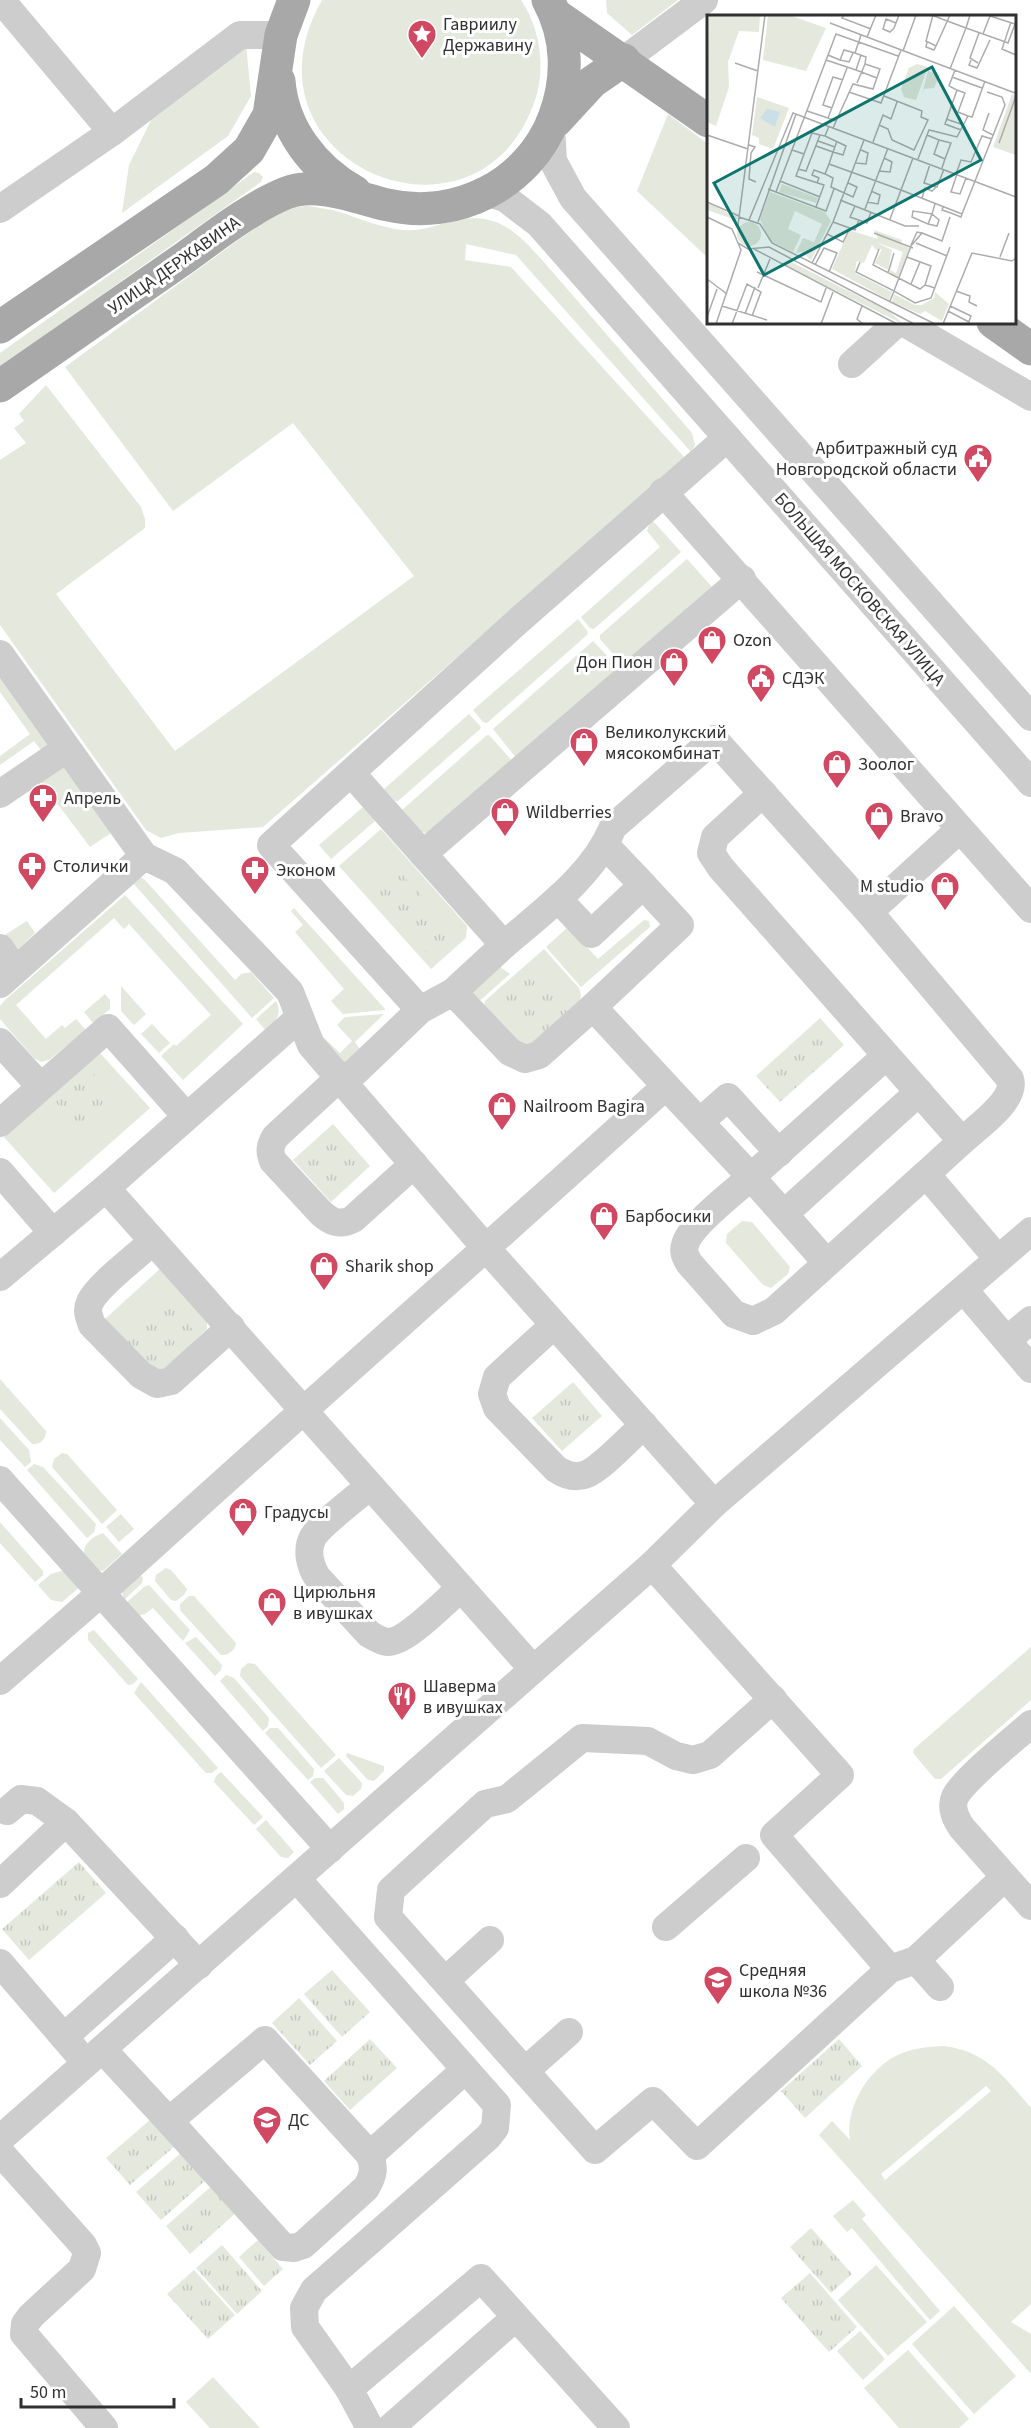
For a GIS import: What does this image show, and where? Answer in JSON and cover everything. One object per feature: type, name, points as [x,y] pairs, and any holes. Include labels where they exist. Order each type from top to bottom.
[{"type":"main road","points":[[279,49],[285,0]]},
{"type":"main road","name":"УЛИЦА ДЕРЖАВИНА","points":[[0,327],[216,180],[249,150],[268,115],[279,49],[294,0]]},
{"type":"main road","points":[[554,6],[707,120]]},
{"type":"main road","name":"УЛИЦА ДЕРЖАВИНА","points":[[0,386],[240,219],[287,193],[315,189],[364,198],[388,206],[439,208],[464,203],[488,193],[519,171],[534,153],[551,127],[560,102],[564,76],[564,50],[554,6]]},
{"type":"main road","name":"УЛИЦА ДЕРЖАВИНА","points":[[279,49],[280,91],[287,118],[300,143],[332,178],[364,198]]},
{"type":"main road","points":[[551,127],[592,82],[624,60]]},
{"type":"main road","points":[[996,324],[1031,349]]},
{"type":"street","points":[[624,60],[704,0]]},
{"type":"street","points":[[5,4],[112,132]]},
{"type":"street","points":[[0,209],[112,132],[240,35],[279,49]]},
{"type":"street","points":[[551,127],[553,161],[573,198],[1031,717]]},
{"type":"street","name":"БОЛЬШАЯ МОСКОВСКАЯ УЛИЦА","points":[[488,193],[506,198],[539,224],[1031,783]]},
{"type":"street","points":[[852,364],[896,324]]},
{"type":"street","points":[[906,324],[1031,397]]},
{"type":"street","points":[[420,1011],[271,845],[517,622],[726,438]]},
{"type":"street","points":[[663,492],[1031,909]]},
{"type":"street","points":[[423,854],[741,579]]},
{"type":"street","points":[[0,654],[144,856],[175,871],[290,992],[311,1045],[714,1504]]},
{"type":"street","points":[[414,1164],[353,1219],[346,1223],[338,1223],[329,1220],[321,1213],[273,1161],[270,1144],[339,1078],[354,1073],[420,1011],[453,992],[558,898],[605,845],[613,827],[714,739],[869,912],[1010,1079],[1012,1085],[1007,1099],[774,1311],[753,1321],[734,1314],[689,1263],[684,1254],[684,1246],[692,1230],[886,1056]]},
{"type":"street","points":[[0,794],[66,749]]},
{"type":"street","points":[[352,774],[504,945]]},
{"type":"street","points":[[763,793],[716,837],[711,853],[721,868],[962,1141]]},
{"type":"street","points":[[869,912],[960,829]]},
{"type":"street","points":[[453,992],[510,1052],[525,1059],[538,1055],[680,925],[605,845]]},
{"type":"street","points":[[5,968],[144,856]]},
{"type":"street","points":[[558,898],[591,933],[644,885]]},
{"type":"street","points":[[593,1006],[701,1121],[827,1263]]},
{"type":"street","points":[[0,1277],[106,1188],[299,1018]]},
{"type":"street","points":[[0,1123],[108,1028],[186,1116]]},
{"type":"street","points":[[0,1042],[40,1086]]},
{"type":"street","points":[[0,1681],[666,1086]]},
{"type":"street","points":[[784,1215],[919,1092]]},
{"type":"street","points":[[701,1121],[728,1097],[778,1153]]},
{"type":"street","points":[[0,1172],[53,1233]]},
{"type":"street","points":[[926,1174],[998,1259]]},
{"type":"street","points":[[106,1188],[533,1669]]},
{"type":"street","points":[[0,2139],[652,1565],[714,1504],[1031,1231]]},
{"type":"street","points":[[153,1242],[89,1303],[88,1316],[92,1325],[141,1375],[157,1384],[171,1381],[231,1328]]},
{"type":"street","points":[[964,1290],[1031,1369]]},
{"type":"street","points":[[1007,1340],[1031,1320]]},
{"type":"street","points":[[555,1324],[497,1377],[492,1394],[497,1408],[556,1469],[566,1475],[574,1476],[586,1474],[596,1468],[644,1425]]},
{"type":"street","points":[[0,1479],[330,1849]]},
{"type":"street","points":[[370,1486],[314,1535],[309,1557],[311,1567],[317,1577],[369,1634],[388,1642],[406,1635],[460,1588]]},
{"type":"street","points":[[652,1565],[840,1775],[666,1927]]},
{"type":"street","points":[[773,1699],[710,1755],[693,1760],[676,1756],[648,1742],[582,1738],[507,1799],[485,1804],[391,1890],[388,1917],[595,2150],[646,2093],[697,2146],[1005,1876]]},
{"type":"street","points":[[1031,1724],[966,1783],[954,1798],[954,1816],[962,1828],[1031,1906]]},
{"type":"street","points":[[2,1811],[21,1799],[37,1801],[66,1822],[199,1965]]},
{"type":"street","points":[[0,1884],[66,1822]]},
{"type":"street","points":[[759,1847],[903,1964],[940,1987]]},
{"type":"street","points":[[297,1879],[497,2105],[495,2128],[488,2137],[314,2290],[304,2308],[305,2327],[349,2389],[369,2428]]},
{"type":"street","points":[[63,2037],[175,1938]]},
{"type":"street","points":[[446,1980],[490,1940]]},
{"type":"street","points":[[0,1963],[63,2037],[95,2057],[169,2121],[283,2247],[294,2248],[303,2245],[366,2188],[372,2178],[374,2168],[370,2155],[265,2040],[169,2121]]},
{"type":"street","points":[[525,2071],[569,2032]]},
{"type":"street","points":[[370,2155],[465,2070]]},
{"type":"street","points":[[0,2151],[83,2245],[87,2253],[82,2269],[31,2316],[25,2324],[24,2334],[104,2428]]},
{"type":"street","points":[[349,2389],[481,2278],[616,2428]]},
{"type":"street","points":[[390,2428],[516,2317]]},
{"type":"green space","points":[[322,0],[521,0],[528,11],[537,36],[540,75],[535,100],[506,150],[465,178],[419,184],[373,173],[334,147],[309,107],[302,58]]},
{"type":"green space","points":[[606,0],[678,0],[632,35],[607,13]]},
{"type":"green space","points":[[246,44],[251,96],[228,136],[122,213],[129,165],[157,108]]},
{"type":"green space","points":[[668,114],[707,143],[707,257],[637,191]]},
{"type":"green space","points":[[254,172],[263,177],[261,182],[0,367],[0,353]]},
{"type":"green space","points":[[308,206],[336,211],[403,230],[423,229],[471,218],[496,222],[506,227],[525,242],[543,261],[692,433],[695,445],[691,452],[516,255],[466,244],[465,260],[511,267],[685,458],[263,827],[179,833],[161,838],[146,830],[0,625],[0,460],[26,443],[14,428],[24,421],[19,414],[46,385],[141,507],[145,528],[56,594],[175,751],[414,576],[293,423],[173,511],[65,367],[282,208]]},
{"type":"green space","points":[[653,521],[681,552],[594,629],[590,628],[581,617],[660,547],[647,531]]},
{"type":"green space","points":[[687,559],[712,587],[624,666],[600,639],[600,635]]},
{"type":"green space","points":[[578,619],[588,632],[587,635],[487,723],[483,722],[473,710]]},
{"type":"green space","points":[[593,641],[620,669],[517,759],[493,729]]},
{"type":"green space","points":[[0,666],[49,745],[44,754],[34,741],[0,765],[0,756],[30,734],[0,692]]},
{"type":"green space","points":[[469,714],[481,727],[480,729],[398,801],[395,801],[384,789]]},
{"type":"green space","points":[[487,735],[513,762],[426,833],[422,832],[402,810]]},
{"type":"green space","points":[[63,764],[117,829],[90,847],[39,779]]},
{"type":"green space","points":[[363,807],[375,821],[331,859],[319,845]]},
{"type":"green space","points":[[381,829],[467,926],[466,938],[431,969],[339,866]]},
{"type":"green space","points":[[392,863],[457,935],[432,958],[366,886]]},
{"type":"green space","points":[[140,877],[235,980],[241,974],[251,972],[274,998],[252,1018],[133,883]]},
{"type":"green space","points":[[125,895],[243,1024],[183,1080],[161,1056],[211,1015],[129,924],[124,929],[114,918],[16,1005],[46,1039],[62,1025],[65,1028],[76,1019],[86,1030],[49,1060],[41,1062],[34,1058],[0,1019],[0,1006],[4,1001]]},
{"type":"green space","points":[[294,908],[385,1010],[343,1014],[331,1001],[344,989],[295,932],[303,925],[291,911]]},
{"type":"green space","points":[[644,920],[649,921],[650,927],[581,987],[546,947],[568,927],[598,959]]},
{"type":"green space","points":[[27,921],[35,933],[18,949],[3,936]]},
{"type":"green space","points":[[544,949],[579,988],[580,1002],[532,1045],[523,1046],[484,1007],[485,1001]]},
{"type":"green space","points":[[527,965],[569,1014],[539,1038],[496,991]]},
{"type":"green space","points":[[499,966],[510,974],[477,1003],[472,997],[473,985]]},
{"type":"green space","points":[[121,986],[146,1014],[134,1025],[121,1011]]},
{"type":"green space","points":[[105,994],[110,1000],[110,1009],[93,1023],[84,1012]]},
{"type":"green space","points":[[276,1001],[278,1014],[266,1031],[256,1019]]},
{"type":"green space","points":[[384,1014],[355,1042],[360,1049],[358,1059],[342,1062],[320,1042],[324,1038],[340,1053],[352,1041],[337,1025],[345,1017]]},
{"type":"green space","points":[[820,1018],[844,1045],[780,1102],[756,1076]]},
{"type":"green space","points":[[152,1024],[170,1043],[159,1053],[141,1034]]},
{"type":"green space","points":[[99,1052],[150,1108],[54,1193],[4,1137]]},
{"type":"green space","points":[[89,1069],[120,1104],[85,1135],[54,1100]]},
{"type":"green space","points":[[333,1124],[370,1166],[331,1202],[293,1160]]},
{"type":"green space","points":[[742,1221],[752,1222],[790,1267],[788,1274],[771,1288],[763,1285],[726,1243],[727,1234]]},
{"type":"green space","points":[[161,1268],[207,1322],[207,1329],[168,1367],[156,1370],[105,1319]]},
{"type":"green space","points":[[167,1299],[194,1331],[150,1368],[123,1337]]},
{"type":"green space","points":[[0,1379],[46,1431],[42,1441],[32,1444],[0,1409]]},
{"type":"green space","points":[[573,1382],[602,1416],[562,1451],[532,1418]]},
{"type":"green space","points":[[0,1418],[29,1450],[31,1462],[25,1467],[0,1440]]},
{"type":"green space","points":[[62,1453],[67,1454],[117,1510],[102,1524],[52,1467],[54,1459]]},
{"type":"green space","points":[[34,1464],[43,1467],[96,1524],[94,1532],[87,1538],[27,1470]]},
{"type":"green space","points":[[121,1514],[134,1529],[119,1542],[106,1527]]},
{"type":"green space","points":[[0,1522],[43,1571],[43,1575],[35,1582],[0,1543]]},
{"type":"green space","points":[[103,1533],[122,1554],[103,1571],[96,1570],[87,1560],[84,1549],[96,1536]]},
{"type":"green space","points":[[166,1568],[171,1570],[187,1589],[184,1595],[176,1601],[171,1600],[155,1581],[156,1575]]},
{"type":"green space","points":[[67,1571],[81,1586],[62,1602],[51,1600],[38,1585],[51,1574]]},
{"type":"green space","points":[[138,1572],[143,1578],[142,1583],[124,1600],[122,1592]]},
{"type":"green space","points":[[149,1585],[190,1630],[183,1641],[153,1608],[138,1616],[126,1603]]},
{"type":"green space","points":[[189,1596],[194,1596],[236,1643],[231,1652],[221,1655],[180,1610],[180,1604]]},
{"type":"green space","points":[[94,1630],[138,1679],[133,1684],[128,1685],[88,1640],[88,1633]]},
{"type":"green space","points":[[196,1637],[222,1665],[221,1670],[215,1676],[185,1643]]},
{"type":"green space","points":[[1031,1647],[1031,1700],[941,1779],[935,1779],[913,1753],[914,1749]]},
{"type":"green space","points":[[248,1663],[255,1664],[336,1755],[321,1768],[240,1676],[241,1669]]},
{"type":"green space","points":[[226,1675],[234,1678],[269,1718],[268,1726],[263,1731],[220,1681]]},
{"type":"green space","points":[[141,1682],[218,1768],[212,1773],[206,1773],[134,1693]]},
{"type":"green space","points":[[270,1728],[278,1728],[314,1769],[313,1776],[308,1780],[265,1733]]},
{"type":"green space","points":[[347,1753],[384,1766],[384,1771],[374,1781],[368,1780],[346,1756]]},
{"type":"green space","points":[[339,1758],[362,1783],[361,1789],[353,1796],[346,1795],[324,1771]]},
{"type":"green space","points":[[221,1772],[263,1817],[254,1825],[214,1782],[216,1776]]},
{"type":"green space","points":[[315,1778],[323,1778],[344,1803],[344,1809],[338,1814],[310,1782]]},
{"type":"green space","points":[[266,1820],[294,1852],[288,1858],[281,1857],[256,1829]]},
{"type":"green space","points":[[79,1862],[106,1893],[29,1960],[2,1929]]},
{"type":"green space","points":[[332,1970],[370,2012],[342,2037],[304,1994]]},
{"type":"green space","points":[[299,1998],[337,2041],[310,2065],[272,2023]]},
{"type":"green space","points":[[370,2039],[397,2068],[350,2110],[324,2081]]},
{"type":"green space","points":[[839,2039],[862,2066],[805,2118],[781,2091]]},
{"type":"green space","points":[[942,2046],[971,2053],[982,2059],[1003,2076],[1031,2108],[1031,2304],[1011,2322],[1031,2334],[1031,2374],[819,2135],[832,2121],[850,2140],[849,2128],[854,2105],[859,2093],[874,2073],[892,2058],[904,2052]],"holes":[[[986,2086],[991,2091],[885,2180],[881,2174]]]},
{"type":"green space","points":[[151,2119],[175,2146],[130,2185],[106,2158]]},
{"type":"green space","points":[[182,2152],[206,2180],[161,2220],[136,2192]]},
{"type":"green space","points":[[214,2184],[238,2211],[190,2254],[166,2226]]},
{"type":"green space","points":[[853,2200],[866,2215],[862,2219],[940,2311],[930,2320],[852,2228],[847,2232],[833,2216]]},
{"type":"green space","points":[[811,2228],[852,2274],[831,2293],[790,2247]]},
{"type":"green space","points":[[258,2240],[283,2269],[264,2286],[239,2257]]},
{"type":"green space","points":[[222,2245],[262,2291],[237,2314],[196,2268]]},
{"type":"green space","points":[[876,2265],[927,2322],[888,2356],[838,2300]]},
{"type":"green space","points":[[194,2270],[235,2315],[208,2339],[167,2294]]},
{"type":"green space","points":[[810,2273],[857,2327],[829,2352],[781,2298]]},
{"type":"green space","points":[[954,2306],[1016,2376],[974,2414],[912,2344]]},
{"type":"green space","points":[[860,2331],[885,2359],[863,2380],[837,2351]]},
{"type":"green space","points":[[908,2350],[969,2419],[959,2428],[899,2428],[864,2388]]},
{"type":"green space","points":[[213,2377],[260,2428],[210,2428],[186,2402]]},
{"type":"place","name":"Гавриилу Державину","points":[[422,60]]},
{"type":"place","name":"Арбитражный суд Новгородской области","points":[[978,484]]},
{"type":"place","name":"Ozon","points":[[712,666]]},
{"type":"place","name":"Дон Пион","points":[[674,688]]},
{"type":"place","name":"СДЭК","points":[[761,704]]},
{"type":"place","name":"Великолукский мясокомбинат","points":[[584,768]]},
{"type":"place","name":"Зоолог","points":[[837,790]]},
{"type":"place","name":"Апрель","points":[[43,824]]},
{"type":"place","name":"Wildberries","points":[[505,838]]},
{"type":"place","name":"Bravo","points":[[879,842]]},
{"type":"place","name":"Столички","points":[[32,892]]},
{"type":"place","name":"Эконом","points":[[255,896]]},
{"type":"place","name":"M studio","points":[[945,912]]},
{"type":"place","name":"Nailroom Bagira","points":[[502,1132]]},
{"type":"place","name":"Барбосики","points":[[604,1242]]},
{"type":"place","name":"Sharik shop","points":[[324,1292]]},
{"type":"place","name":"Градусы","points":[[243,1538]]},
{"type":"place","name":"Цирюльня в ивушках","points":[[272,1628]]},
{"type":"place","name":"Шаверма в ивушках","points":[[402,1722]]},
{"type":"place","name":"Средняя школа №36","points":[[718,2006]]},
{"type":"place","name":"ДС","points":[[267,2146]]}]
